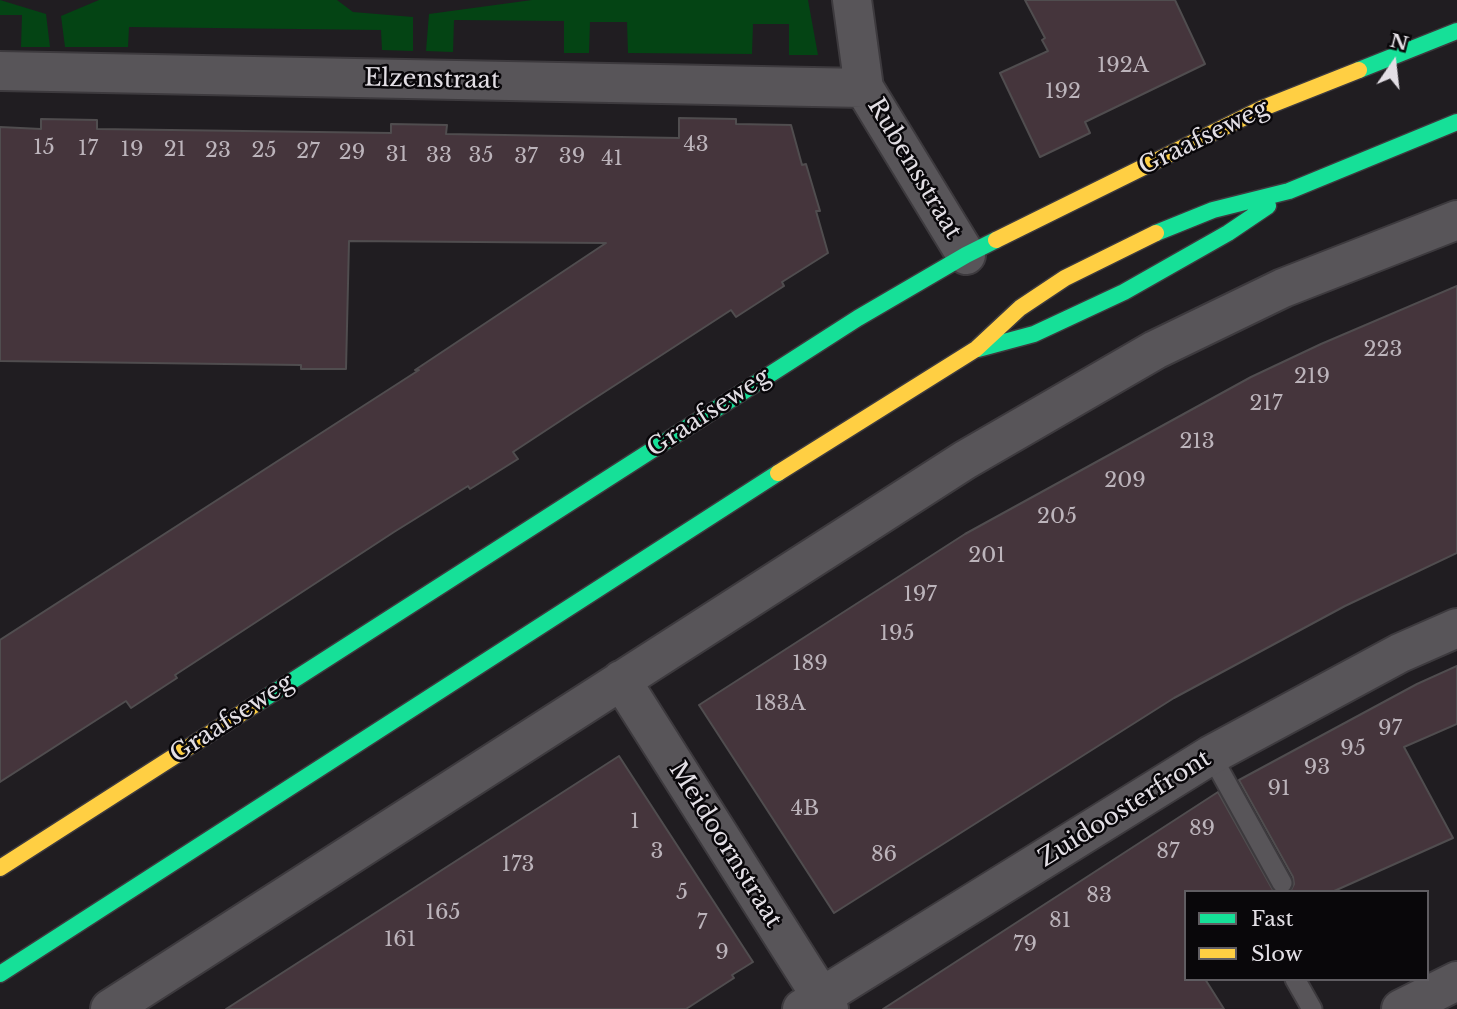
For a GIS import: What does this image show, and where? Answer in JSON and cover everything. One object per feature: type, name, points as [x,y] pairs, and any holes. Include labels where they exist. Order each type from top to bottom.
[{"type":"street","name":"Rubensstraat","points":[[852,0],[864,88],[966,255]]},
{"type":"street","name":"Graafseweg","points":[[0,868],[858,318],[966,255],[1263,108],[1457,31]]},
{"type":"street","name":"Elzenstraat","points":[[0,71],[864,88]]},
{"type":"street","points":[[0,974],[773,476],[976,349],[1020,308],[1065,278],[1147,237],[1213,210],[1289,191],[1457,122]]},
{"type":"street","points":[[976,349],[1034,334],[1124,292],[1228,233],[1289,191]]},
{"type":"street","points":[[110,1009],[965,460],[1154,350],[1283,288],[1457,220]]},
{"type":"street","name":"Zuidoosterfront","points":[[818,1005],[1211,755],[1399,653],[1457,628]]},
{"type":"street","name":"Meidoornstraat","points":[[621,680],[818,1005]]},
{"type":"street","points":[[1401,1009],[1457,981]]},
{"type":"lane","points":[[1211,755],[1282,883]]},
{"type":"lane","points":[[1296,981],[1312,1009]]},
{"type":"green space","points":[[0,0],[46,14],[50,47],[21,47],[22,15],[0,15]]},
{"type":"green space","points":[[99,0],[337,0],[353,12],[413,17],[413,51],[382,50],[381,30],[129,27],[128,47],[65,47],[61,16]]},
{"type":"green space","points":[[532,0],[808,0],[818,55],[789,55],[789,24],[753,24],[752,54],[628,53],[627,22],[590,22],[589,53],[564,53],[564,21],[454,20],[453,52],[426,51],[429,14]]},
{"type":"building","points":[[1025,0],[1175,0],[1205,64],[1085,122],[1090,133],[1040,157],[1000,73],[1048,51],[1042,40],[1045,38]]},
{"type":"building","points":[[679,118],[736,119],[736,124],[791,125],[802,165],[806,164],[820,211],[816,211],[828,253],[782,282],[784,286],[736,317],[731,310],[586,404],[513,452],[518,459],[394,532],[175,675],[177,678],[131,708],[126,701],[0,782],[0,640],[419,370],[415,370],[606,243],[349,241],[346,369],[301,369],[301,365],[0,361],[0,127],[41,129],[41,119],[97,120],[97,129],[391,133],[391,124],[447,125],[446,134],[679,138]]},
{"type":"building","points":[[1457,286],[1457,553],[1345,606],[1174,698],[834,913],[699,705],[965,534],[1251,377]]},
{"type":"building","points":[[1457,666],[1457,724],[1404,747],[1453,838],[1336,890],[1291,890],[1293,877],[1239,780],[1417,684]]},
{"type":"building","points":[[619,756],[753,962],[732,975],[734,978],[686,1009],[226,1009]]},
{"type":"building","points":[[1218,792],[1273,890],[1184,890],[1184,981],[1206,981],[1224,1009],[883,1009]]},
{"type":"traffic: fast","points":[[1359,70],[1457,31]]},
{"type":"traffic: fast","points":[[1156,233],[1213,210],[1289,191],[1457,122]]},
{"type":"traffic: fast","points":[[978,349],[1034,334],[1124,292],[1228,233],[1268,206]]},
{"type":"traffic: fast","points":[[256,704],[858,318],[996,240]]},
{"type":"traffic: fast","points":[[0,974],[778,473]]},
{"type":"traffic: slow","points":[[996,240],[1263,108],[1359,70]]},
{"type":"traffic: slow","points":[[778,473],[976,349],[1020,308],[1065,278],[1156,233]]},
{"type":"traffic: slow","points":[[0,868],[256,704]]}]
